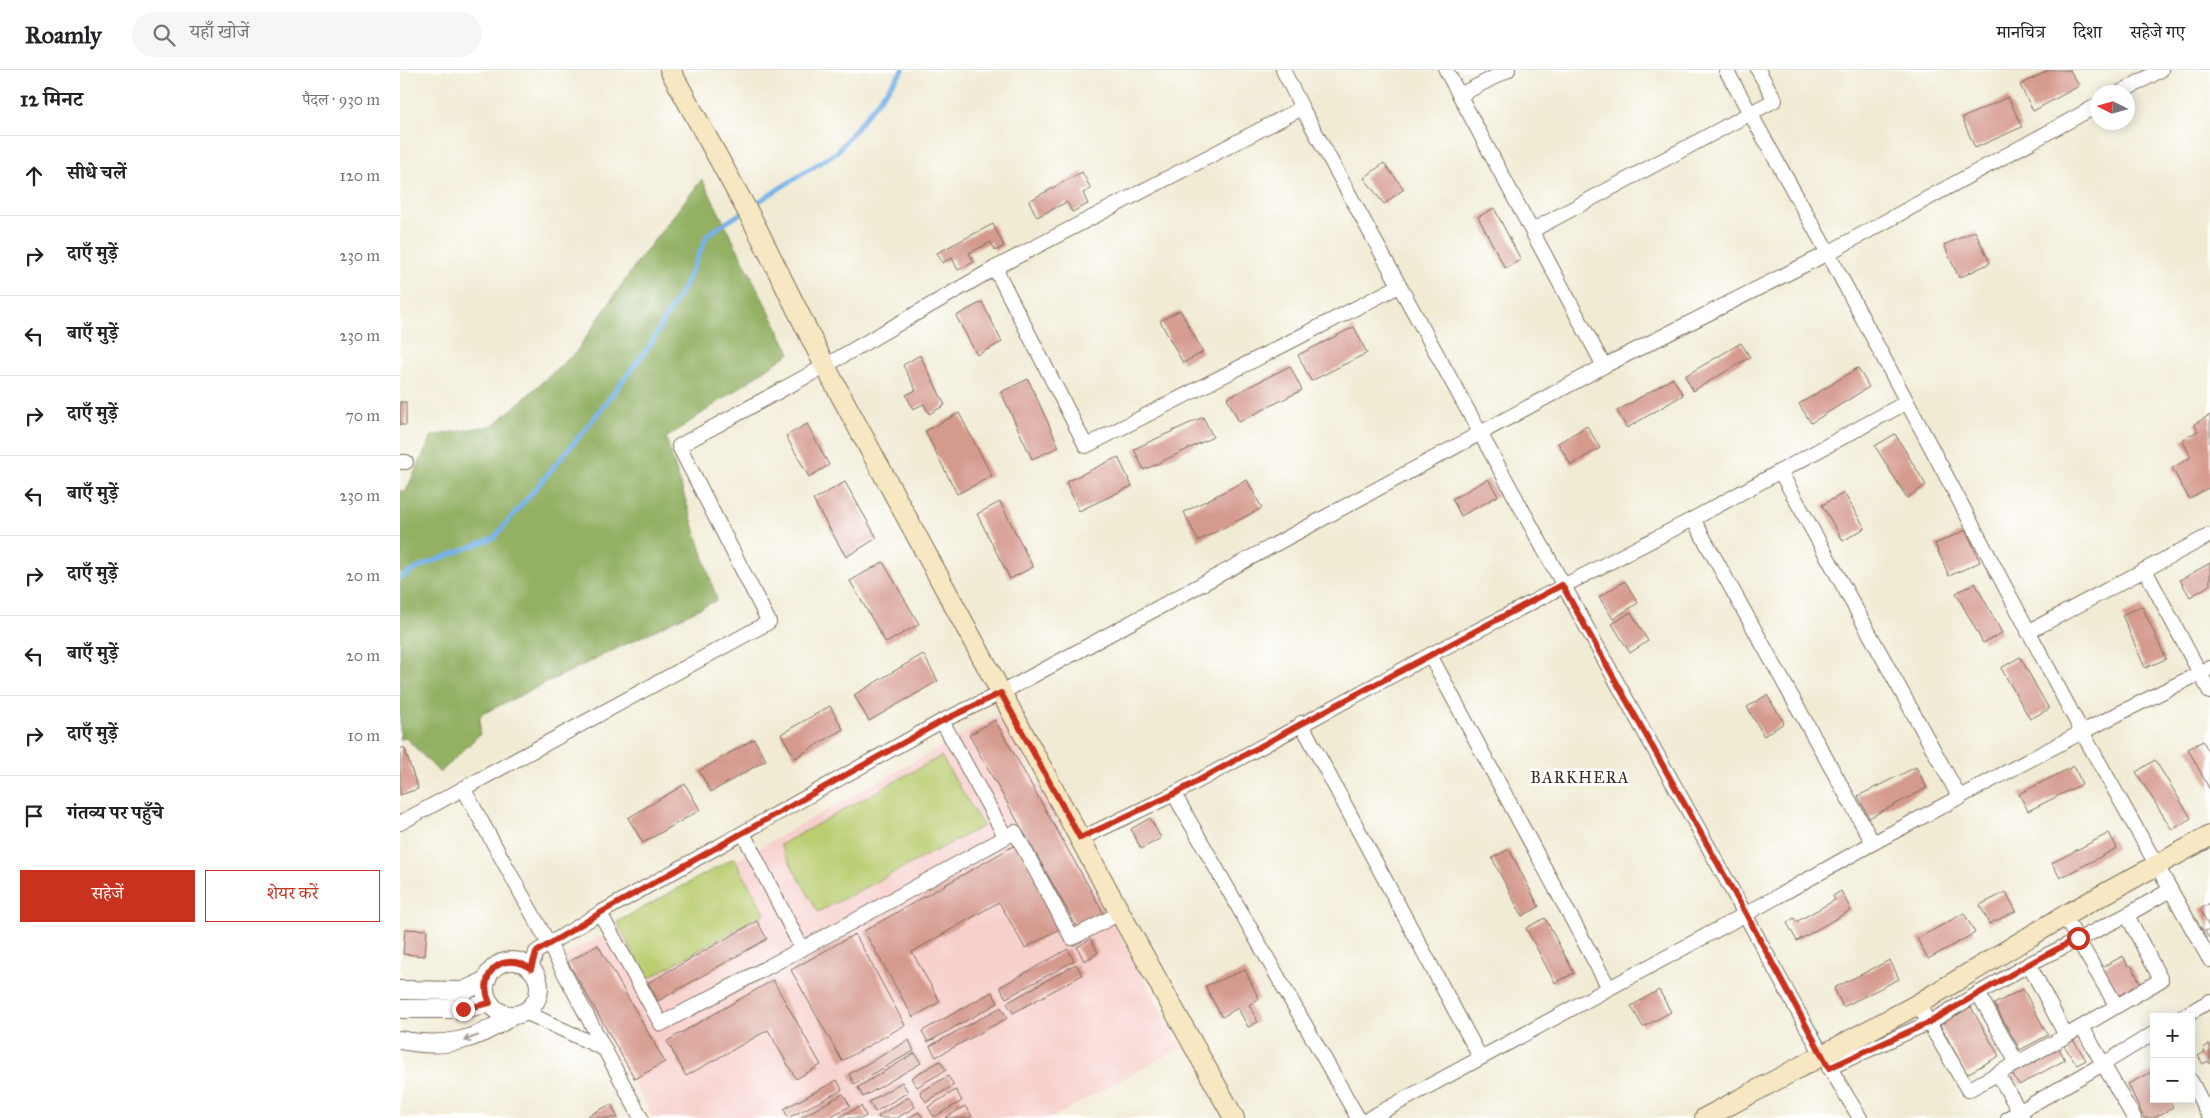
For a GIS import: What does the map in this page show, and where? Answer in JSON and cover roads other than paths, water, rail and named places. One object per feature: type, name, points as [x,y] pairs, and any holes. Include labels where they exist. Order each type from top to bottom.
[{"type":"main road","points":[[670,70],[754,223],[825,366],[1120,913],[1234,1118]]},
{"type":"main road","points":[[1705,1118],[1825,1061],[2064,916],[2210,836]]},
{"type":"street","points":[[1283,70],[1562,585],[1746,914],[1825,1061],[1860,1118]]},
{"type":"street","points":[[1446,70],[1604,366]]},
{"type":"street","points":[[1460,95],[1508,70]]},
{"type":"street","points":[[1726,70],[1828,253],[2082,732],[2210,960]]},
{"type":"street","points":[[1533,230],[1774,100],[1758,70]]},
{"type":"street","points":[[2133,85],[2162,70]]},
{"type":"street","points":[[400,823],[769,622],[679,446],[825,366],[995,268],[1302,108]]},
{"type":"street","points":[[531,969],[536,952],[600,913],[942,721],[1001,693],[1480,435],[1604,366],[1828,253],[2090,109]]},
{"type":"street","points":[[995,268],[1086,446],[1399,286]]},
{"type":"street","points":[[1080,838],[1174,794],[1562,585],[1693,519],[1907,402]]},
{"type":"street","points":[[1780,471],[1960,798]]},
{"type":"street","points":[[1693,519],[1873,843]]},
{"type":"street","points":[[2028,632],[2210,535]]},
{"type":"street","points":[[2145,570],[2205,671],[2210,692]]},
{"type":"street","points":[[1430,655],[1609,988]]},
{"type":"street","points":[[1370,1118],[1873,843],[2082,732],[2205,671]]},
{"type":"street","points":[[942,721],[1005,836]]},
{"type":"street","points":[[1301,724],[1480,1057]]},
{"type":"street","points":[[463,788],[549,944],[602,1048],[641,1118]]},
{"type":"street","points":[[1174,794],[1358,1118]]},
{"type":"street","points":[[600,913],[660,1024],[802,949],[1014,832],[1072,938],[1120,913]]},
{"type":"street","points":[[743,833],[802,949]]},
{"type":"street","points":[[1825,1061],[1928,1023],[2029,964],[2127,915],[2170,890]]},
{"type":"street","points":[[1918,1004],[1968,1090],[2082,1027],[2161,980],[2127,915]]},
{"type":"street","points":[[2064,916],[2116,1006]]},
{"type":"street","points":[[400,1040],[418,1044],[467,1040],[492,1029],[519,1013],[537,1000],[539,983],[531,969],[515,961],[506,962],[491,971],[486,987],[490,1003],[504,1014],[519,1013],[602,1048]]},
{"type":"street","points":[[2029,964],[2066,1036]]},
{"type":"street","points":[[400,990],[462,991],[487,979]]},
{"type":"street","points":[[1978,993],[2017,1064]]},
{"type":"street","points":[[2189,1013],[2210,1002]]},
{"type":"street","points":[[400,1009],[463,1009],[490,1003]]},
{"type":"street","points":[[2082,1027],[2134,1118]]},
{"type":"street","points":[[1998,1074],[2017,1116],[2150,1035]]},
{"type":"street","points":[[2195,1090],[2210,1118]]},
{"type":"waterway","points":[[750,207],[837,152],[903,70]]},
{"type":"waterway","points":[[400,578],[423,565],[494,538],[588,426],[648,348],[685,285],[708,234],[743,212]]},
{"type":"district","name":"BARKHERA","points":[[1580,777]]}]
